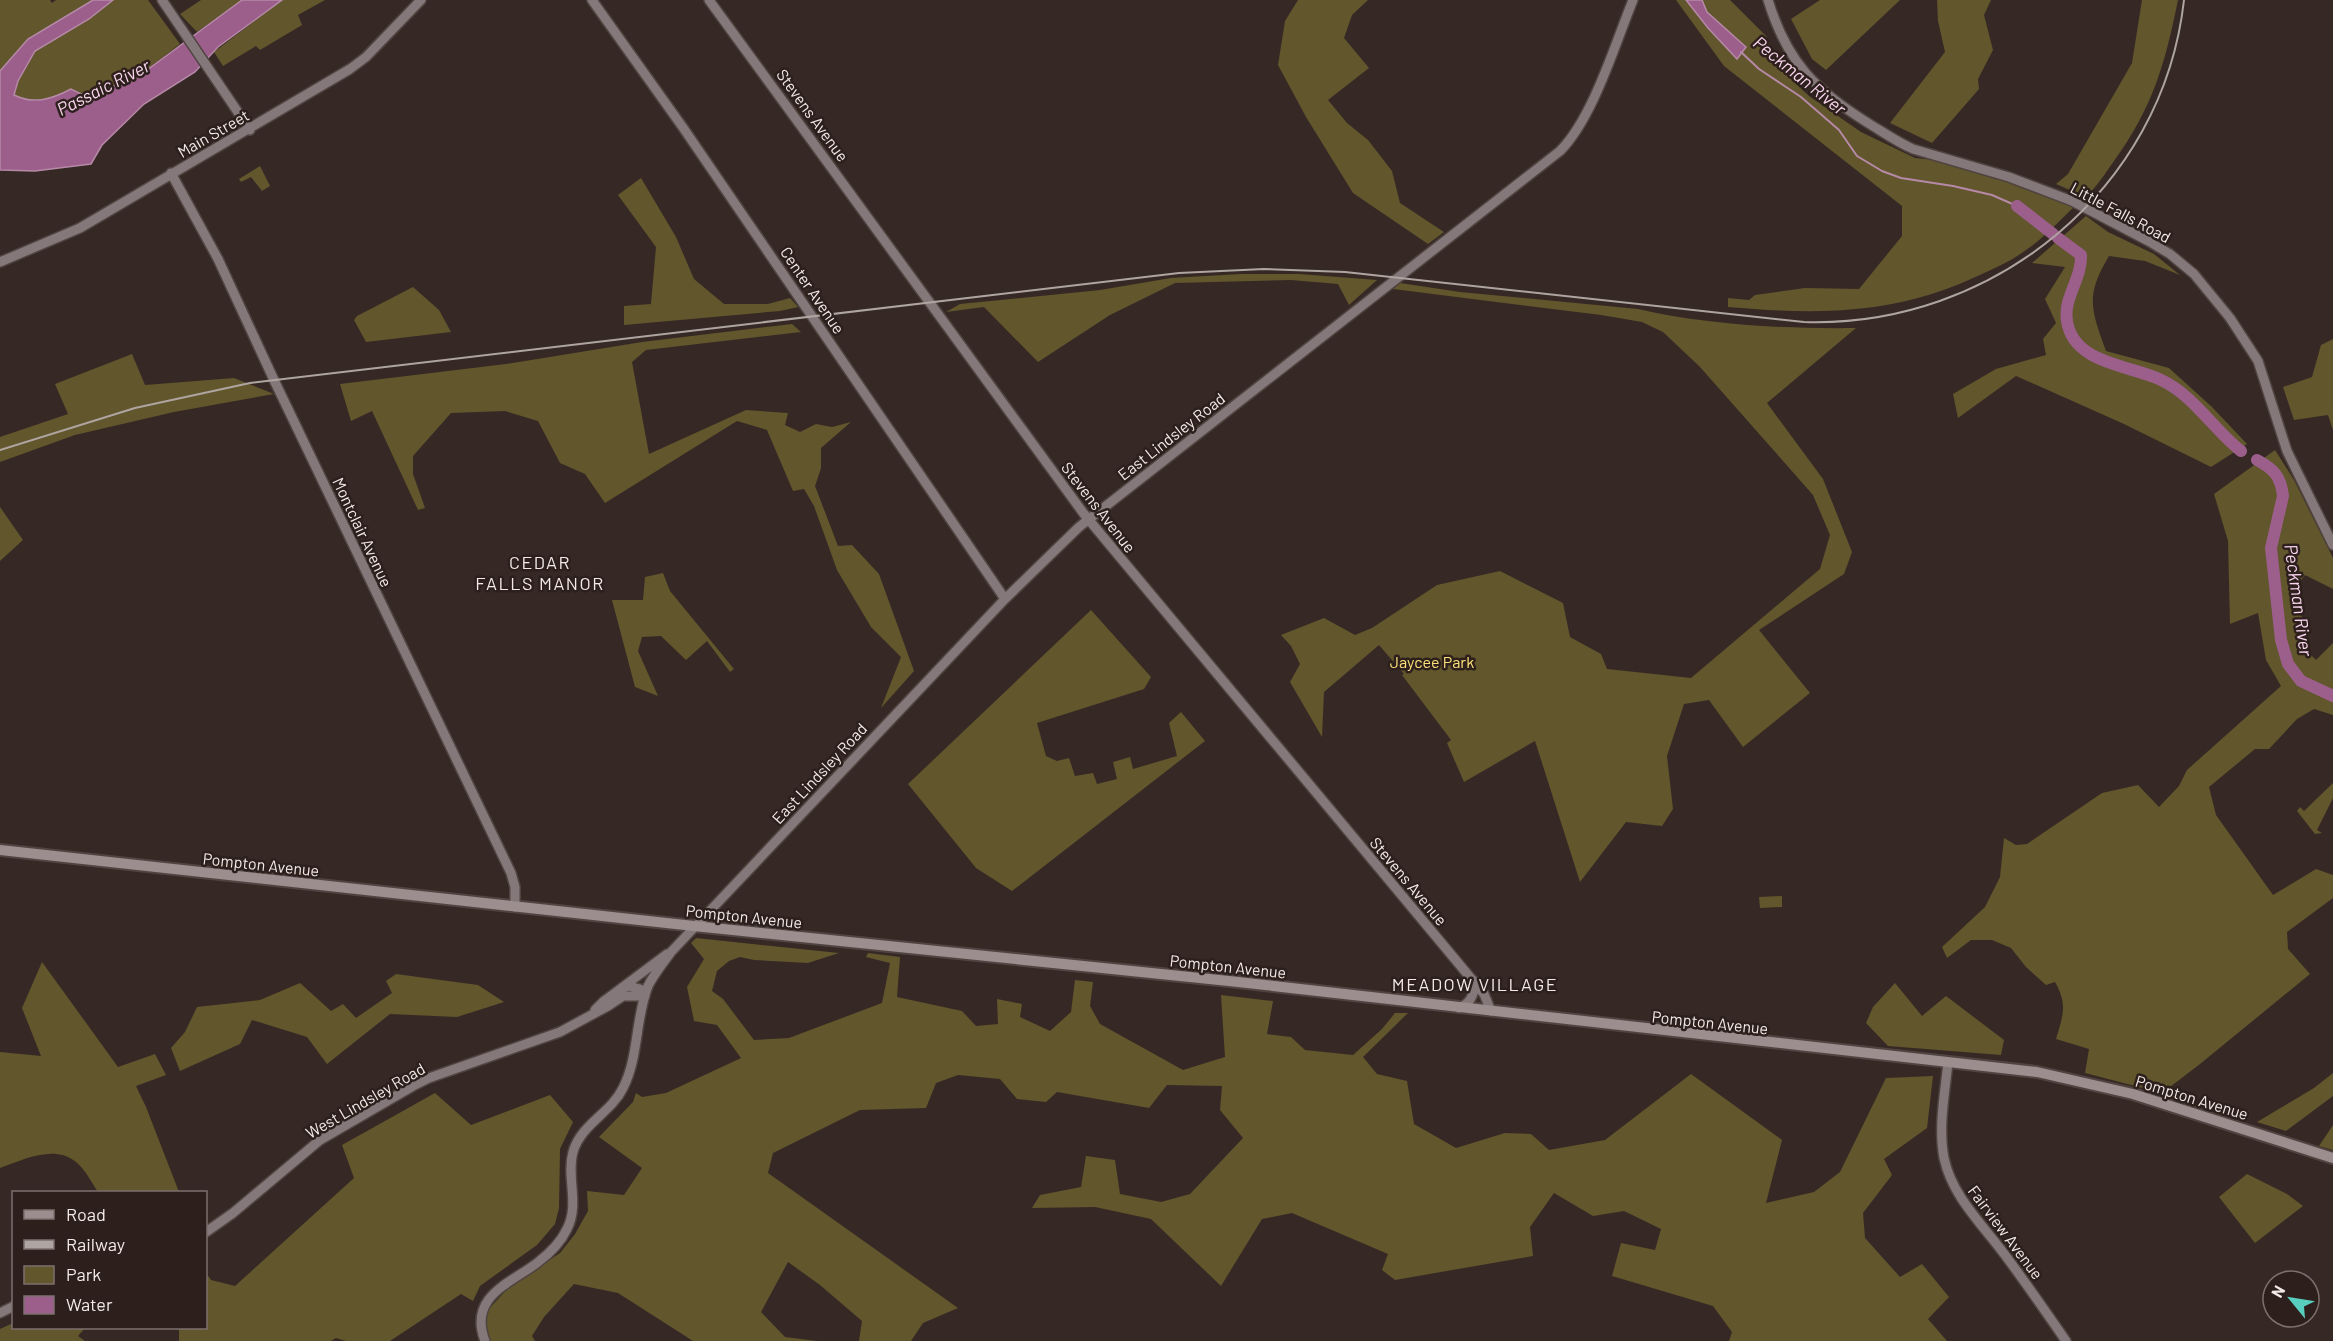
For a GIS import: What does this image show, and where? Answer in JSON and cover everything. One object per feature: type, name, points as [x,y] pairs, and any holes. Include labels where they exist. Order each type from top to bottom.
[{"type":"main road","points":[[162,0],[250,130]]},
{"type":"main road","name":"Main Street","points":[[0,262],[80,228],[250,130],[358,64],[421,0]]},
{"type":"main road","name":"Center Avenue","points":[[592,0],[687,133],[1005,599]]},
{"type":"main road","name":"Stevens Avenue","points":[[710,0],[1088,519],[1474,981],[1484,994],[1491,1011]]},
{"type":"main road","name":"East Lindsley Road","points":[[694,927],[1005,599],[1088,519],[1554,157],[1576,133],[1633,0]]},
{"type":"main road","name":"Little Falls Road","points":[[1768,0],[1785,44],[1796,62],[1820,88],[1850,112],[1900,143],[2009,177],[2072,201],[2150,242],[2188,269],[2223,309],[2258,361],[2287,451],[2333,544]]},
{"type":"main road","name":"Montclair Avenue","points":[[171,174],[218,259],[513,878],[514,907]]},
{"type":"main road","name":"Pompton Avenue","points":[[0,850],[694,927],[1191,977],[2037,1072],[2099,1085],[2182,1109],[2333,1158]]},
{"type":"main road","points":[[485,1341],[482,1332],[482,1313],[490,1297],[539,1262],[556,1245],[568,1228],[573,1207],[572,1154],[584,1131],[616,1099],[625,1084],[645,996],[652,978],[671,952],[694,927]]},
{"type":"main road","name":"West Lindsley Road","points":[[592,1014],[620,988],[671,952]]},
{"type":"main road","points":[[1458,1008],[1472,997],[1474,981]]},
{"type":"main road","points":[[620,988],[629,986],[640,989],[645,996]]},
{"type":"main road","name":"West Lindsley Road","points":[[207,1231],[233,1213],[320,1140],[384,1102],[429,1078],[550,1037],[622,996],[645,996]]},
{"type":"main road","name":"Fairview Avenue","points":[[1948,1062],[1942,1140],[1951,1180],[1962,1201],[2021,1277],[2066,1341]]},
{"type":"green space","points":[[0,0],[50,0],[52,3],[56,0],[93,0],[0,71]]},
{"type":"green space","points":[[113,0],[148,0],[180,44],[132,81],[83,95],[71,89],[43,100],[29,100],[14,95],[18,81],[35,51],[89,19]]},
{"type":"green space","points":[[201,0],[242,0],[197,32],[180,14]]},
{"type":"green space","points":[[282,0],[325,0],[298,15],[302,25],[260,50],[256,46],[223,66],[214,52]]},
{"type":"green space","points":[[1298,0],[1368,0],[1352,15],[1344,38],[1369,68],[1328,100],[1347,123],[1368,140],[1392,171],[1400,203],[1444,232],[1428,244],[1353,193],[1306,117],[1278,65],[1285,21]]},
{"type":"green space","points":[[1676,0],[1730,0],[1766,36],[1790,78],[1809,96],[1861,132],[1915,158],[1934,160],[1990,176],[2074,207],[2039,240],[2016,257],[1950,288],[1919,298],[1889,305],[1826,311],[1728,307],[1728,298],[1749,300],[1755,295],[1805,288],[1859,289],[1902,236],[1902,206],[1724,66]]},
{"type":"green space","points":[[1820,0],[1900,0],[1826,70],[1812,59],[1791,19]]},
{"type":"green space","points":[[1937,0],[1991,0],[1984,15],[1993,50],[1978,79],[1979,89],[1932,143],[1890,123],[1945,52],[1938,21]]},
{"type":"green space","points":[[2142,0],[2178,0],[2168,45],[2156,84],[2139,122],[2107,171],[2086,197],[2056,184],[2068,174],[2132,63]]},
{"type":"green space","points":[[260,166],[270,186],[262,191],[251,177],[241,182],[239,179]]},
{"type":"green space","points":[[641,178],[676,237],[694,279],[724,304],[768,304],[790,298],[798,307],[780,311],[624,325],[624,306],[651,304],[656,247],[618,195]]},
{"type":"green space","points":[[2086,216],[2108,232],[2154,254],[2180,275],[2145,261],[2109,256],[2096,282],[2094,313],[2106,351],[2169,368],[2212,407],[2247,444],[2211,467],[2124,424],[2016,376],[1958,418],[1953,394],[1996,369],[2046,355],[2043,339],[2056,323],[2045,299],[2065,267],[2032,263]]},
{"type":"green space","points":[[1241,274],[1299,274],[1377,280],[1349,305],[1338,284],[1291,280],[1175,283],[1110,315],[1038,362],[984,307],[946,312],[960,304],[1100,290],[1171,278]]},
{"type":"green space","name":"Jaycee Park","points":[[1400,283],[1460,292],[1638,309],[1719,322],[1774,327],[1856,328],[1767,403],[1823,479],[1852,552],[1844,574],[1759,630],[1810,693],[1743,747],[1709,700],[1684,704],[1667,756],[1673,809],[1662,826],[1626,822],[1580,882],[1535,741],[1464,782],[1447,743],[1451,740],[1402,675],[1404,674],[1379,645],[1324,692],[1322,737],[1290,682],[1300,664],[1291,646],[1281,635],[1324,618],[1355,635],[1372,628],[1437,585],[1500,571],[1563,603],[1570,637],[1601,654],[1607,669],[1691,678],[1820,569],[1830,535],[1813,495],[1700,367],[1663,332],[1642,322],[1601,315],[1393,289]]},
{"type":"green space","points":[[413,287],[439,310],[451,332],[366,342],[354,320],[357,316]]},
{"type":"green space","points":[[792,324],[801,332],[646,350],[632,362],[649,454],[746,410],[788,413],[785,425],[800,432],[816,424],[832,427],[851,422],[821,448],[821,468],[815,486],[838,546],[852,545],[879,574],[914,671],[881,708],[901,657],[871,627],[837,570],[814,506],[804,489],[793,491],[767,430],[737,421],[605,503],[585,474],[560,463],[538,421],[505,411],[451,413],[413,456],[413,474],[425,508],[418,510],[372,411],[351,421],[340,384],[506,364],[642,342]]},
{"type":"green space","points":[[2333,339],[2333,430],[2328,415],[2294,420],[2283,387],[2312,377],[2321,345]]},
{"type":"green space","points":[[132,354],[145,385],[234,378],[274,394],[174,412],[75,435],[0,462],[0,437],[68,414],[55,384]]},
{"type":"green space","points":[[2275,450],[2294,480],[2333,558],[2333,589],[2305,575],[2289,596],[2307,625],[2303,647],[2316,660],[2333,643],[2333,715],[2314,709],[2297,719],[2269,749],[2255,749],[2209,787],[2216,815],[2273,895],[2316,869],[2333,875],[2333,898],[2287,932],[2288,949],[2310,974],[2162,1093],[2085,1073],[2089,1049],[2056,1039],[2063,1004],[2055,982],[2046,985],[2026,967],[2011,948],[1992,940],[1971,940],[1947,958],[1942,947],[1985,907],[2000,877],[2004,838],[2016,845],[2027,844],[2102,793],[2138,785],[2159,807],[2179,786],[2187,770],[2281,686],[2266,660],[2258,613],[2230,624],[2228,541],[2214,494]]},
{"type":"green space","points":[[0,507],[23,540],[0,561]]},
{"type":"green space","points":[[663,573],[670,591],[734,669],[730,672],[707,641],[686,660],[661,636],[642,637],[638,651],[658,696],[635,687],[612,600],[643,600],[645,577]]},
{"type":"green space","points":[[1091,610],[1151,677],[1144,689],[1037,723],[1046,756],[1057,761],[1069,758],[1075,776],[1093,773],[1097,784],[1117,779],[1113,762],[1130,757],[1133,769],[1177,756],[1169,723],[1181,712],[1205,741],[1012,891],[976,868],[908,784]]},
{"type":"green space","points":[[2333,783],[2333,798],[2317,830],[2322,833],[2315,834],[2297,811],[2300,807],[2304,811]]},
{"type":"green space","points":[[1782,896],[1782,907],[1760,908],[1759,897]]},
{"type":"green space","points":[[696,938],[839,953],[808,963],[740,957],[729,961],[717,971],[712,991],[723,999],[754,1040],[789,1038],[882,1003],[890,963],[866,957],[868,953],[900,957],[897,997],[962,1011],[976,1026],[998,1024],[997,999],[1022,1004],[1020,1017],[1050,1031],[1071,1012],[1075,980],[1093,982],[1090,1006],[1100,1024],[1183,1070],[1225,1057],[1221,995],[1273,1001],[1267,1034],[1291,1037],[1305,1050],[1353,1055],[1382,1029],[1395,1013],[1408,1013],[1363,1057],[1377,1074],[1407,1081],[1414,1124],[1456,1148],[1505,1133],[1531,1134],[1549,1150],[1605,1140],[1691,1074],[1782,1140],[1766,1203],[1814,1192],[1840,1172],[1886,1078],[1933,1076],[1927,1128],[1884,1159],[1892,1175],[1863,1213],[1865,1238],[1900,1277],[1922,1264],[1949,1297],[1928,1319],[1947,1341],[1729,1341],[1732,1332],[1713,1306],[1612,1276],[1621,1243],[1655,1250],[1661,1229],[1624,1211],[1593,1216],[1554,1193],[1530,1227],[1533,1256],[1395,1280],[1382,1270],[1388,1254],[1292,1213],[1262,1219],[1221,1286],[1151,1219],[1095,1207],[1032,1208],[1040,1195],[1081,1187],[1086,1156],[1115,1160],[1120,1194],[1161,1202],[1190,1194],[1243,1138],[1220,1110],[1222,1086],[1167,1085],[1149,1108],[1057,1092],[1046,1102],[1017,1099],[1000,1079],[958,1075],[936,1083],[926,1108],[860,1110],[773,1153],[768,1173],[958,1308],[923,1323],[911,1341],[859,1341],[862,1321],[820,1285],[788,1262],[761,1312],[785,1337],[817,1341],[693,1341],[618,1293],[574,1284],[544,1317],[532,1336],[535,1341],[491,1341],[487,1338],[487,1311],[510,1286],[560,1253],[575,1234],[588,1211],[587,1191],[624,1195],[642,1168],[599,1137],[633,1102],[636,1093],[642,1097],[666,1093],[741,1058],[717,1025],[694,1021],[687,987],[704,959],[691,943]]},
{"type":"green space","points":[[42,962],[118,1067],[155,1054],[166,1075],[136,1086],[179,1191],[97,1191],[76,1162],[58,1154],[38,1155],[0,1168],[0,1052],[41,1056],[22,1008]]},
{"type":"green space","points":[[396,974],[478,985],[504,1002],[457,1017],[390,1014],[327,1064],[307,1037],[252,1020],[240,1044],[180,1071],[171,1048],[185,1032],[197,1007],[260,1000],[300,983],[331,1011],[343,1004],[356,1018],[392,993],[386,981]]},
{"type":"green space","points":[[1895,983],[1922,1016],[1946,996],[2004,1040],[2001,1055],[1888,1046],[1866,1023],[1873,1007]]},
{"type":"green space","points":[[2333,1073],[2333,1096],[2286,1131],[2257,1122],[2314,1088]]},
{"type":"green space","points":[[435,1093],[471,1125],[550,1095],[573,1122],[560,1149],[559,1208],[555,1224],[537,1245],[480,1286],[473,1301],[461,1294],[390,1341],[346,1341],[336,1338],[331,1341],[179,1341],[179,1329],[207,1329],[207,1274],[211,1280],[235,1286],[354,1178],[342,1145]]},
{"type":"green space","points":[[2333,1125],[2333,1150],[2319,1146]]},
{"type":"green space","points":[[2247,1174],[2287,1194],[2303,1206],[2255,1243],[2219,1197]]},
{"type":"green space","points":[[12,1323],[12,1329],[84,1329],[78,1336],[85,1341],[0,1341],[0,1329]]},
{"type":"water","points":[[93,0],[113,0],[89,19],[35,51],[18,81],[14,95],[29,100],[43,100],[71,89],[83,95],[132,81],[242,0],[282,0],[218,47],[195,72],[144,104],[102,145],[91,164],[35,171],[0,170],[0,71],[28,39]]},
{"type":"water","points":[[1686,0],[1702,0],[1707,12],[1746,47],[1737,59],[1708,28]]},
{"type":"waterway","name":"Peckman River","points":[[1741,52],[1759,69],[1801,97],[1839,130],[1857,156],[1882,171],[1901,178],[1992,195],[2017,206]]},
{"type":"waterway","name":"Peckman River","points":[[2017,206],[2053,234]]},
{"type":"waterway","name":"Peckman River","points":[[2058,238],[2081,255],[2079,272],[2066,313],[2071,335],[2080,346],[2104,360],[2171,385],[2192,402],[2241,451]]},
{"type":"waterway","name":"Peckman River","points":[[2257,460],[2276,474],[2282,489],[2283,496],[2271,548],[2281,640],[2288,664],[2301,681],[2333,696]]},
{"type":"railway","points":[[0,450],[135,408],[250,383],[1179,273],[1264,269],[1345,272],[1804,322],[1873,318],[1940,301],[2001,273],[2057,234],[2104,187],[2142,131],[2169,69],[2184,0]]},
{"type":"district","name":"CEDAR FALLS MANOR","points":[[540,572]]},
{"type":"district","name":"MEADOW VILLAGE","points":[[1475,984]]},
{"type":"water label","name":"Passaic River","points":[[103,87]]}]
